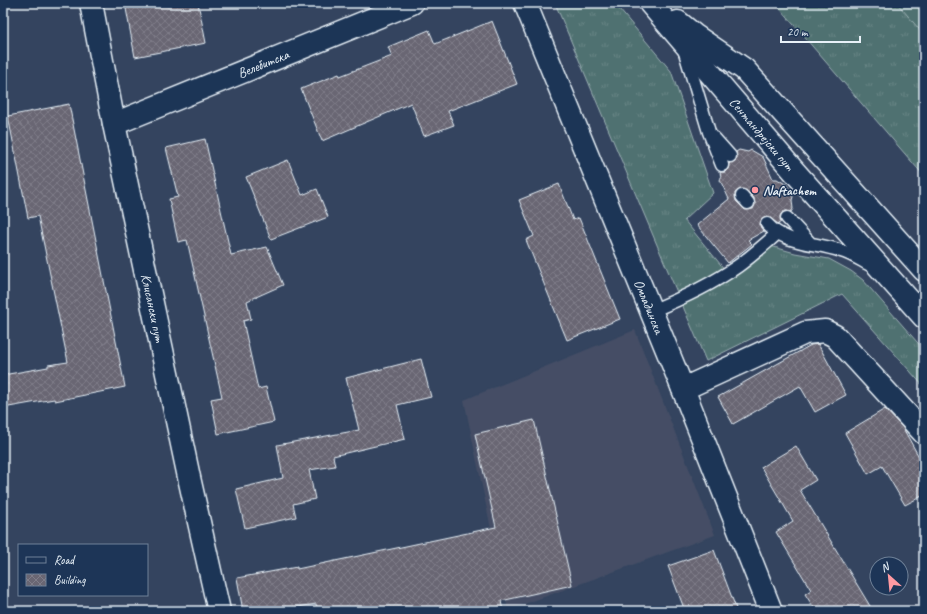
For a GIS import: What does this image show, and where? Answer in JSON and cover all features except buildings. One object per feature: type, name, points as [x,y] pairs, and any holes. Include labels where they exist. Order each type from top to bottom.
[{"type":"street","name":"Клисански пут","points":[[91,3],[114,124],[219,611]]},
{"type":"street","name":"Велебитска","points":[[114,124],[412,3]]},
{"type":"street","name":"Омладинска","points":[[525,3],[771,611]]},
{"type":"street","name":"Сентандрејски пут","points":[[650,3],[793,170],[924,317]]},
{"type":"street","points":[[656,3],[694,35],[744,69],[924,270]]},
{"type":"street","points":[[682,389],[805,333],[825,331],[835,336],[924,433]]},
{"type":"lane","points":[[682,40],[709,132],[722,165]]},
{"type":"lane","points":[[709,132],[730,156]]},
{"type":"lane","points":[[787,218],[811,244]]},
{"type":"lane","points":[[767,224],[778,233],[788,238],[842,251],[886,273]]},
{"type":"lane","points":[[651,312],[673,303],[738,266],[778,233]]},
{"type":"shaded area","points":[[635,330],[715,535],[508,610],[464,400]]},
{"type":"green space","points":[[555,3],[614,3],[671,71],[713,193],[684,220],[730,276],[767,245],[795,253],[829,259],[851,271],[863,280],[924,350],[924,387],[842,294],[706,361]]},
{"type":"green space","points":[[775,3],[924,3],[924,176]]},
{"type":"green space","points":[[897,3],[924,3],[924,35]]},
{"type":"place","name":"Naftachem","points":[[755,190]]}]
